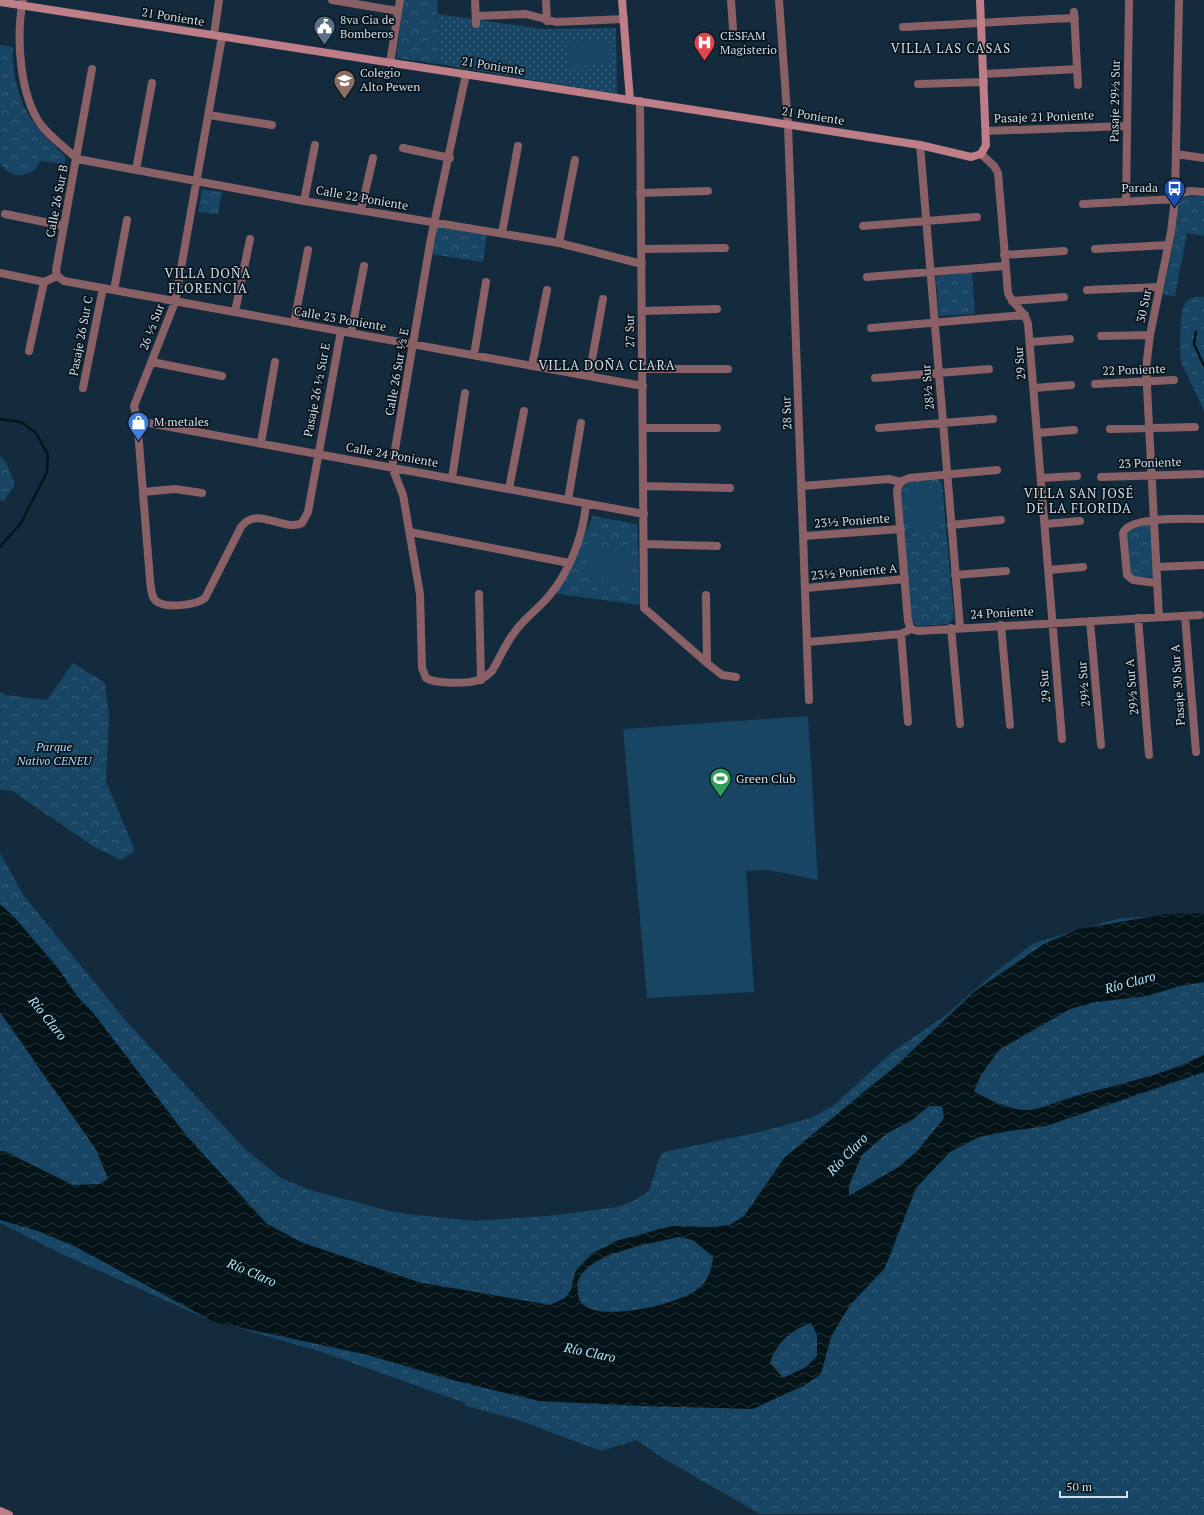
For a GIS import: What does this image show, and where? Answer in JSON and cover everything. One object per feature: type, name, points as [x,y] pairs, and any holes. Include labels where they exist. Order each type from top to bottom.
[{"type":"street","name":"26 ½ Sur","points":[[156,601],[153,597],[150,580],[137,418],[134,406],[175,302],[208,115],[218,36],[219,0]]},
{"type":"street","points":[[332,0],[398,11]]},
{"type":"street","points":[[390,63],[400,0]]},
{"type":"street","points":[[475,0],[476,20],[526,14],[547,21],[624,19]]},
{"type":"street","points":[[546,0],[547,21]]},
{"type":"street","points":[[622,0],[630,100]]},
{"type":"street","points":[[731,0],[733,29]]},
{"type":"street","name":"28 Sur","points":[[779,0],[788,124],[805,536],[809,700]]},
{"type":"street","points":[[980,0],[986,131],[986,145],[981,154],[994,166],[998,173],[1004,266],[1008,293],[1012,301],[1025,315]]},
{"type":"street","name":"Pasaje 29½ Sur","points":[[1126,202],[1129,0]]},
{"type":"street","name":"30 Sur","points":[[1159,617],[1146,368],[1150,334],[1168,245],[1175,197],[1179,0]]},
{"type":"street","name":"21 Poniente","points":[[0,2],[23,3],[218,36],[920,145],[971,157],[981,154]]},
{"type":"street","name":"Calle 26 Sur B","points":[[23,3],[20,48],[31,105],[42,127],[77,159],[56,270],[57,276]]},
{"type":"street","points":[[903,28],[1074,15],[1078,85]]},
{"type":"street","points":[[77,159],[92,69]]},
{"type":"street","points":[[918,84],[1077,69]]},
{"type":"street","name":"Calle 26 Sur ½ E","points":[[392,467],[434,223],[450,158],[466,74]]},
{"type":"street","points":[[136,170],[152,83]]},
{"type":"street","name":"27 Sur","points":[[640,102],[644,608],[707,664]]},
{"type":"street","points":[[208,115],[272,125]]},
{"type":"street","name":"Pasaje 21 Poniente","points":[[986,131],[1127,126]]},
{"type":"street","points":[[304,201],[315,145]]},
{"type":"street","name":"28½ Sur","points":[[920,145],[960,627]]},
{"type":"street","points":[[502,233],[518,146]]},
{"type":"street","points":[[403,148],[450,158]]},
{"type":"street","points":[[1176,154],[1204,158]]},
{"type":"street","points":[[361,210],[373,158]]},
{"type":"street","name":"Calle 22 Poniente","points":[[77,159],[304,201],[559,243],[642,264]]},
{"type":"street","points":[[559,243],[575,160]]},
{"type":"street","points":[[640,193],[708,190]]},
{"type":"street","points":[[1083,204],[1126,202],[1175,197],[1191,191],[1204,192]]},
{"type":"street","points":[[5,214],[64,226]]},
{"type":"street","points":[[864,226],[977,217]]},
{"type":"street","points":[[114,290],[127,220]]},
{"type":"street","points":[[235,312],[250,239]]},
{"type":"street","points":[[1095,249],[1168,245]]},
{"type":"street","points":[[642,249],[725,248]]},
{"type":"street","points":[[294,323],[308,250]]},
{"type":"street","points":[[1004,255],[1064,251]]},
{"type":"street","points":[[351,333],[364,266]]},
{"type":"street","points":[[867,277],[1004,266]]},
{"type":"street","points":[[0,273],[44,282],[57,276]]},
{"type":"street","name":"Calle 23 Poniente","points":[[57,276],[64,281],[175,302],[643,386]]},
{"type":"street","points":[[29,351],[44,282]]},
{"type":"street","points":[[474,355],[486,282]]},
{"type":"street","points":[[1087,290],[1160,287]]},
{"type":"street","name":"Pasaje 26 Sur C","points":[[83,388],[103,288]]},
{"type":"street","points":[[532,366],[547,290]]},
{"type":"street","points":[[1012,301],[1064,297]]},
{"type":"street","points":[[589,376],[603,299]]},
{"type":"street","points":[[642,311],[717,308]]},
{"type":"street","points":[[871,328],[1025,315]]},
{"type":"street","name":"29 Sur","points":[[1025,315],[1030,342],[1038,433],[1062,739]]},
{"type":"street","name":"Pasaje 26 ½ Sur E","points":[[156,601],[161,604],[192,605],[205,598],[245,521],[252,518],[293,526],[302,523],[308,512],[317,454],[341,331]]},
{"type":"street","points":[[1101,336],[1150,334]]},
{"type":"street","points":[[1030,342],[1070,339]]},
{"type":"street","points":[[152,362],[222,376]]},
{"type":"street","points":[[261,443],[275,362]]},
{"type":"street","points":[[643,369],[728,369]]},
{"type":"street","points":[[876,378],[989,369]]},
{"type":"street","name":"22 Poniente","points":[[1096,384],[1174,380]]},
{"type":"street","points":[[1034,388],[1071,385]]},
{"type":"street","points":[[452,478],[465,393]]},
{"type":"street","points":[[509,489],[524,411]]},
{"type":"street","name":"Calle 24 Poniente","points":[[137,418],[143,422],[644,514]]},
{"type":"street","points":[[880,428],[993,420]]},
{"type":"street","points":[[568,500],[581,423]]},
{"type":"street","points":[[1110,430],[1195,427]]},
{"type":"street","points":[[643,428],[717,428]]},
{"type":"street","points":[[1038,433],[1074,430]]},
{"type":"street","points":[[392,467],[403,496],[420,594],[423,673],[426,678],[436,682],[484,678],[492,671],[516,630],[549,596],[569,563],[580,536],[586,504]]},
{"type":"street","points":[[808,642],[901,634],[911,628],[908,621],[897,491],[901,482],[909,478],[997,470]]},
{"type":"street","name":"23 Poniente","points":[[1101,477],[1201,474]]},
{"type":"street","points":[[1041,478],[1077,476]]},
{"type":"street","points":[[802,486],[889,479],[901,482]]},
{"type":"street","points":[[644,486],[730,488]]},
{"type":"street","points":[[143,492],[175,488],[202,493]]},
{"type":"street","points":[[1157,583],[1133,580],[1128,577],[1126,572],[1123,533],[1130,525],[1154,520],[1204,519]]},
{"type":"street","points":[[951,525],[1001,520]]},
{"type":"street","points":[[1045,524],[1080,521]]},
{"type":"street","name":"23½ Poniente","points":[[805,536],[901,529]]},
{"type":"street","points":[[410,532],[569,563]]},
{"type":"street","points":[[644,544],[717,546]]},
{"type":"street","points":[[1156,568],[1204,565]]},
{"type":"street","points":[[1049,570],[1083,567]]},
{"type":"street","points":[[955,575],[1006,571]]},
{"type":"street","name":"23½ Poniente A","points":[[806,588],[905,579]]},
{"type":"street","points":[[479,594],[484,678]]},
{"type":"street","points":[[706,595],[707,664],[722,674],[736,677]]},
{"type":"street","name":"24 Poniente","points":[[911,628],[916,631],[960,627],[1200,615]]},
{"type":"street","name":"Pasaje 30 Sur A","points":[[1185,616],[1196,752]]},
{"type":"street","name":"29½ Sur A","points":[[1138,618],[1149,755]]},
{"type":"street","name":"29½ Sur","points":[[1090,620],[1101,745]]},
{"type":"street","points":[[1001,625],[1010,725]]},
{"type":"street","points":[[951,628],[960,724]]},
{"type":"street","points":[[901,634],[908,722]]},
{"type":"street","points":[[0,1511],[9,1515]]},
{"type":"green space","points":[[404,0],[437,0],[439,64],[396,58]]},
{"type":"green space","points":[[438,14],[542,29],[616,28],[617,94],[439,64]]},
{"type":"green space","points":[[609,39],[611,63],[569,67],[566,43]]},
{"type":"green space","points":[[0,45],[13,47],[14,74],[22,103],[38,129],[65,156],[65,164],[40,161],[35,170],[30,173],[16,175],[7,171],[0,163]]},
{"type":"green space","points":[[202,189],[222,192],[218,214],[198,212]]},
{"type":"green space","points":[[1204,196],[1204,236],[1187,233],[1175,296],[1163,295],[1174,240],[1178,197]]},
{"type":"green space","points":[[435,224],[487,231],[483,262],[430,254]]},
{"type":"green space","points":[[972,272],[975,314],[939,316],[936,276]]},
{"type":"green space","points":[[1193,297],[1204,297],[1204,411],[1181,362],[1180,333],[1182,310],[1186,302]]},
{"type":"green space","points":[[0,456],[6,462],[15,485],[3,502],[0,499]]},
{"type":"green space","points":[[936,479],[942,483],[954,617],[949,624],[918,626],[911,620],[901,491],[907,482]]},
{"type":"green space","points":[[938,488],[941,532],[913,534],[909,490]]},
{"type":"green space","points":[[593,516],[637,524],[640,605],[552,593],[574,557]]},
{"type":"green space","points":[[1152,524],[1154,577],[1132,577],[1128,571],[1126,534],[1131,528]]},
{"type":"green space","points":[[589,548],[635,555],[630,584],[585,577]]},
{"type":"green space","name":"Parque Nativo CENEU","points":[[73,663],[105,683],[109,715],[106,781],[135,851],[121,860],[93,846],[12,791],[0,790],[0,692],[6,695],[47,700]]},
{"type":"green space","name":"Green Club","points":[[808,716],[818,880],[768,870],[746,871],[754,992],[647,998],[623,729]]},
{"type":"green space","points":[[0,853],[24,896],[127,1022],[244,1148],[281,1178],[310,1190],[389,1211],[476,1221],[547,1216],[618,1207],[633,1201],[649,1191],[660,1156],[664,1152],[764,1131],[811,1118],[833,1106],[892,1052],[946,1015],[994,973],[1034,943],[1120,918],[1204,914],[1204,1515],[760,1514],[666,1460],[636,1440],[601,1451],[515,1419],[466,1406],[465,1403],[325,1353],[205,1318],[64,1255],[0,1223]]},
{"type":"water","name":"Río Claro","points":[[0,904],[14,917],[58,968],[77,996],[95,1015],[186,1135],[267,1224],[301,1242],[418,1282],[550,1305],[565,1298],[571,1290],[575,1272],[591,1254],[616,1241],[671,1226],[709,1227],[730,1225],[744,1216],[785,1157],[897,1065],[975,991],[1044,944],[1079,929],[1166,914],[1204,913],[1204,982],[1180,986],[1147,996],[1096,1002],[1070,1009],[999,1050],[981,1075],[974,1091],[997,1103],[1017,1109],[1029,1110],[1172,1069],[1204,1055],[1204,1072],[1046,1126],[979,1137],[950,1152],[916,1188],[885,1268],[850,1305],[831,1337],[821,1374],[805,1385],[753,1409],[640,1406],[539,1401],[456,1381],[368,1355],[214,1322],[74,1246],[38,1231],[0,1220],[0,1151],[4,1151],[73,1185],[100,1184],[108,1179],[97,1151],[0,1012]],"holes":[[[929,1106],[942,1106],[944,1118],[918,1150],[900,1166],[849,1196],[849,1185],[862,1155],[886,1134],[912,1120]],[[679,1237],[693,1240],[713,1257],[710,1274],[706,1281],[691,1293],[663,1304],[647,1308],[615,1312],[602,1311],[586,1307],[579,1300],[577,1288],[577,1283],[584,1271],[594,1263],[607,1256],[638,1246]],[[811,1323],[817,1335],[817,1356],[806,1367],[783,1378],[770,1363],[781,1343],[791,1333]]]},
{"type":"waterway","points":[[1196,332],[1194,344],[1204,366]]},
{"type":"waterway","points":[[0,419],[21,422],[36,433],[48,455],[47,472],[21,523],[0,547]]},
{"type":"place","name":"8va Cia de Bomberos","points":[[325,46]]},
{"type":"place","name":"CESFAM Magisterio","points":[[705,62]]},
{"type":"place","name":"Colegio Alto Pewen","points":[[345,100]]},
{"type":"place","name":"Parada","points":[[1174,208]]},
{"type":"place","name":"M metales","points":[[139,442]]},
{"type":"place","name":"Green Club","points":[[721,798]]},
{"type":"district","name":"VILLA LAS CASAS","points":[[951,48]]},
{"type":"district","name":"VILLA DOÑA FLORENCIA","points":[[208,280]]},
{"type":"district","name":"VILLA DOÑA CLARA","points":[[607,365]]},
{"type":"district","name":"VILLA SAN JOSÉ DE LA FLORIDA","points":[[1079,500]]}]
